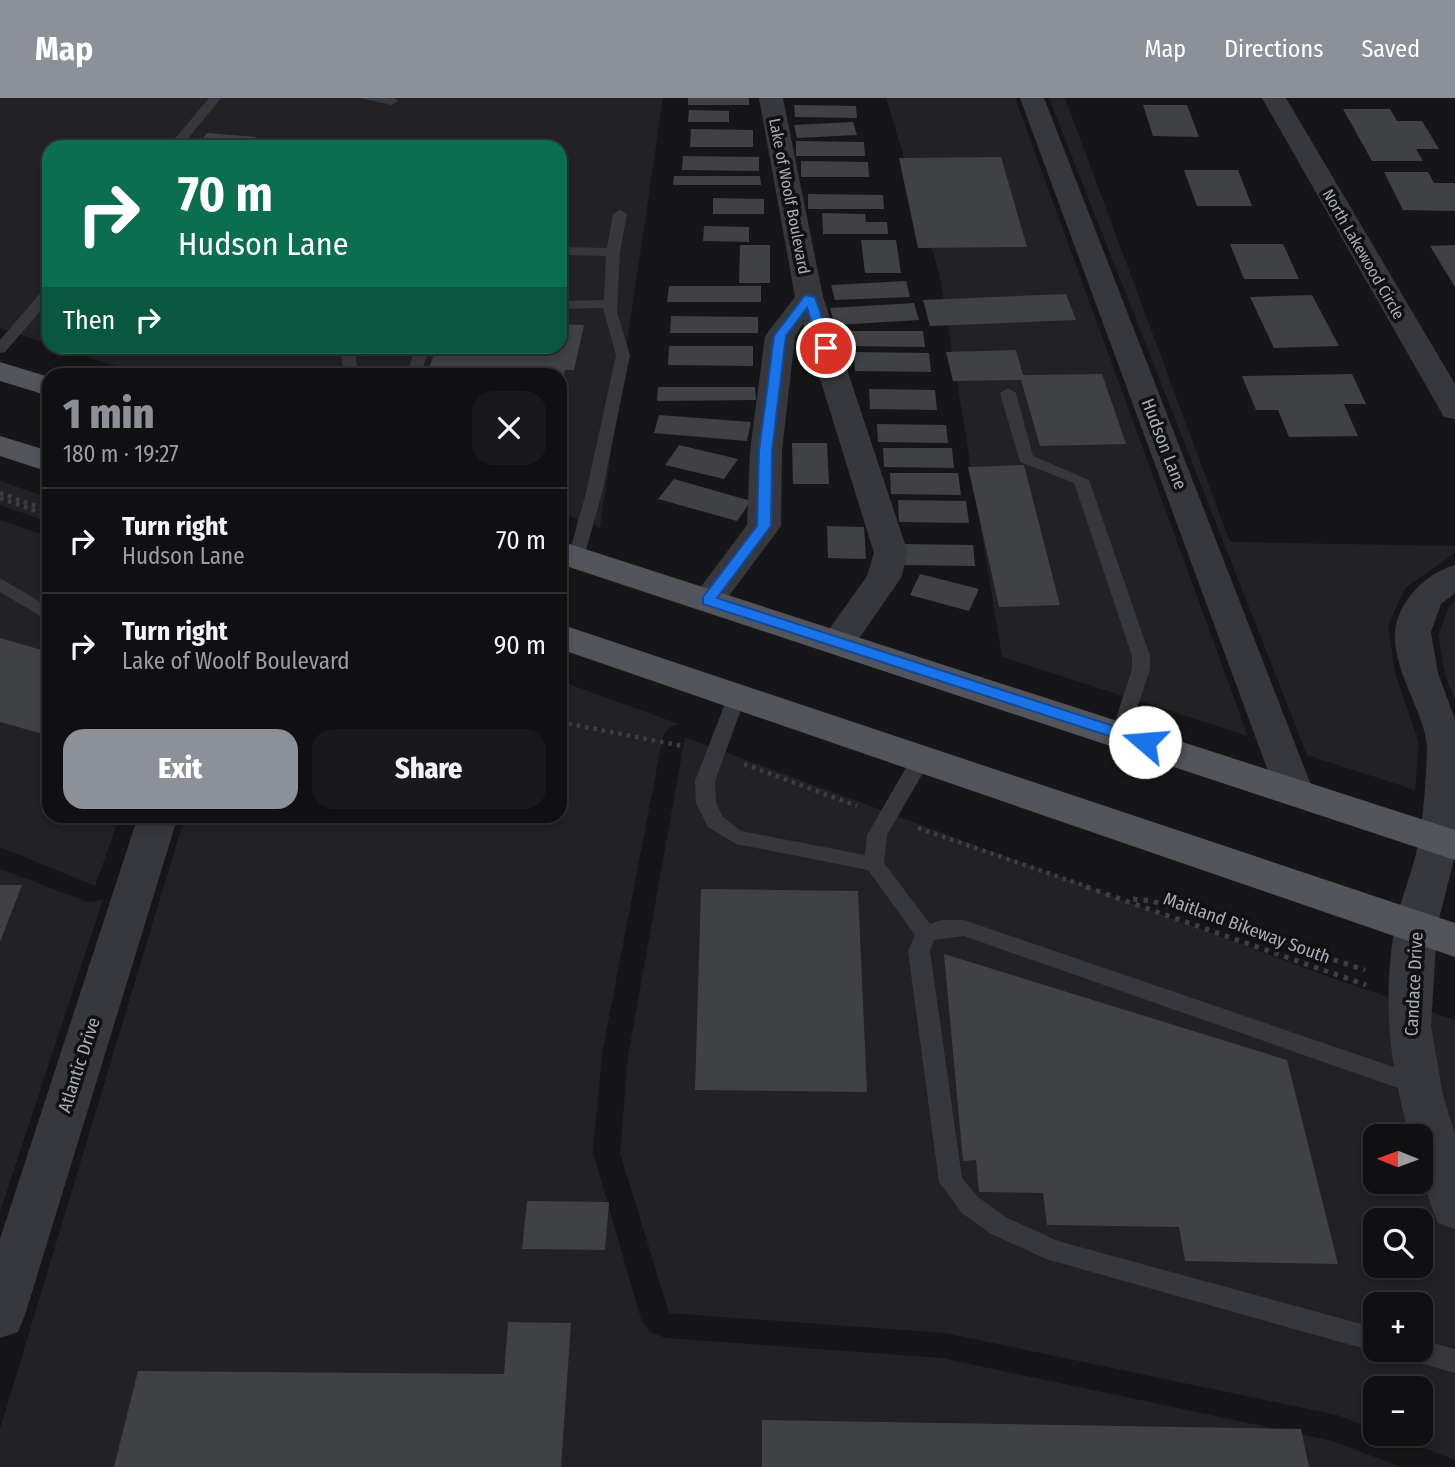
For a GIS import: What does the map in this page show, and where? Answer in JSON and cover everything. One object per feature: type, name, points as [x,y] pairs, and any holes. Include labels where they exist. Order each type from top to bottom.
[{"type":"main road","points":[[0,371],[42,385]]},
{"type":"main road","points":[[0,445],[42,460]]},
{"type":"main road","points":[[568,555],[1294,790],[1447,843]]},
{"type":"main road","points":[[567,638],[1435,934]]},
{"type":"street","name":"Lake of Woolf Boulevard","points":[[771,98],[809,297],[891,553],[884,578],[838,642]]},
{"type":"street","name":"Hudson Lane","points":[[1032,98],[1294,790]]},
{"type":"street","name":"North Lakewood Circle","points":[[1274,98],[1455,410]]},
{"type":"street","points":[[708,600],[764,526],[766,451],[780,336],[809,297]]},
{"type":"street","name":"Candace Drive","points":[[1455,576],[1426,598],[1413,632],[1420,674],[1446,746],[1447,843],[1435,934],[1409,1026],[1418,1085],[1455,1208]]},
{"type":"street","name":"Atlantic Drive","points":[[0,1315],[156,823]]},
{"type":"lane","points":[[180,140],[215,98]]},
{"type":"lane","points":[[365,98],[392,101]]},
{"type":"lane","points":[[568,555],[594,493],[623,355],[610,304],[613,252],[620,214]]},
{"type":"lane","points":[[567,251],[613,252]]},
{"type":"lane","points":[[0,349],[42,300]]},
{"type":"lane","points":[[567,305],[610,304]]},
{"type":"lane","points":[[1008,393],[1026,459],[1081,480],[1141,656],[1140,669],[1120,734]]},
{"type":"lane","points":[[0,584],[42,611]]},
{"type":"lane","points":[[737,696],[705,781],[706,803],[715,822],[736,837],[874,864],[926,934]]},
{"type":"lane","points":[[874,864],[877,835],[921,759]]},
{"type":"lane","points":[[1363,1336],[1055,1251],[999,1226],[970,1205],[951,1182],[919,951],[926,934],[941,928],[964,928],[1418,1085]]},
{"type":"lane","points":[[1433,1356],[1455,1362]]},
{"type":"path","points":[[0,495],[42,509]]},
{"type":"path","points":[[0,495],[42,513]]},
{"type":"path","points":[[1126,899],[1152,901],[1322,956]]},
{"type":"path","name":"Maitland Bikeway South","points":[[1146,906],[1338,976]]},
{"type":"shaded area","points":[[0,98],[663,98],[600,527],[567,515],[567,368],[122,368],[79,354],[567,354],[567,140],[42,140],[42,342],[0,328]]},
{"type":"shaded area","points":[[886,98],[1015,98],[1248,736],[1002,657],[939,272]]},
{"type":"shaded area","points":[[1049,98],[1065,98],[1230,542],[1455,546],[1455,553],[1405,588],[1388,625],[1395,673],[1419,743],[1415,790],[1307,755]]},
{"type":"shaded area","points":[[0,481],[42,496],[42,520],[0,505]]},
{"type":"shaded area","points":[[0,520],[42,535],[42,823],[118,823],[95,886],[0,847]]},
{"type":"shaded area","points":[[1455,601],[1455,700],[1445,675],[1438,636],[1449,606]]},
{"type":"shaded area","points":[[567,684],[679,724],[670,727],[663,736],[602,1054],[593,1152],[641,1319],[650,1332],[666,1338],[942,1358],[1333,1441],[1401,1467],[0,1467],[0,1429],[183,823],[567,823]]},
{"type":"shaded area","points":[[685,737],[1329,977],[1455,1020],[1455,1460],[1419,1446],[1433,1446],[1433,1376],[1363,1376],[1363,1425],[1337,1415],[945,1333],[669,1313],[620,1153],[628,1056]]},
{"type":"shaded area","points":[[0,869],[88,902],[103,900],[0,1212]]},
{"type":"building","points":[[688,98],[749,98],[749,105],[688,105]]},
{"type":"building","points":[[794,105],[856,106],[857,118],[795,117]]},
{"type":"building","points":[[1143,105],[1187,105],[1199,137],[1153,136]]},
{"type":"building","points":[[1343,109],[1390,109],[1397,121],[1422,121],[1439,149],[1416,149],[1423,161],[1372,161]]},
{"type":"building","points":[[689,110],[729,111],[729,122],[688,122]]},
{"type":"building","points":[[853,122],[857,135],[797,138],[794,125]]},
{"type":"building","points":[[691,129],[753,130],[753,147],[690,147]]},
{"type":"building","points":[[207,133],[256,137],[254,140],[202,140]]},
{"type":"building","points":[[796,141],[864,142],[865,156],[796,156]]},
{"type":"building","points":[[683,156],[759,157],[759,171],[682,170]]},
{"type":"building","points":[[1001,157],[1027,247],[918,248],[899,158]]},
{"type":"building","points":[[801,161],[868,162],[869,177],[801,177]]},
{"type":"building","points":[[1184,170],[1238,170],[1252,206],[1197,206]]},
{"type":"building","points":[[1384,172],[1428,172],[1434,183],[1455,183],[1455,211],[1403,210]]},
{"type":"building","points":[[674,176],[760,176],[761,185],[673,185]]},
{"type":"building","points":[[808,194],[883,195],[884,209],[808,209]]},
{"type":"building","points":[[713,198],[764,199],[764,214],[713,214]]},
{"type":"building","points":[[822,213],[865,214],[866,222],[887,222],[888,234],[823,234]]},
{"type":"building","points":[[704,226],[749,227],[749,242],[703,241]]},
{"type":"building","points":[[861,240],[896,240],[901,273],[865,273]]},
{"type":"building","points":[[1230,244],[1283,244],[1299,279],[1244,279]]},
{"type":"building","points":[[740,245],[770,245],[770,283],[739,283]]},
{"type":"building","points":[[1455,245],[1455,287],[1430,246]]},
{"type":"building","points":[[906,281],[910,297],[835,300],[831,285]]},
{"type":"building","points":[[669,286],[761,286],[761,302],[667,302]]},
{"type":"building","points":[[1066,294],[1076,320],[930,326],[923,300]]},
{"type":"building","points":[[1312,295],[1339,346],[1274,348],[1250,297]]},
{"type":"building","points":[[914,303],[919,320],[835,325],[830,308]]},
{"type":"building","points":[[671,316],[758,317],[758,333],[670,333]]},
{"type":"building","points":[[567,324],[584,325],[574,370],[429,368],[434,354],[567,354]]},
{"type":"building","points":[[847,331],[923,331],[925,347],[848,346]]},
{"type":"building","points":[[669,346],[753,346],[753,366],[668,365]]},
{"type":"building","points":[[1016,350],[1023,375],[1102,374],[1126,444],[1040,446],[1021,380],[953,381],[946,352]]},
{"type":"building","points":[[854,352],[929,353],[931,372],[855,371]]},
{"type":"building","points":[[1352,374],[1366,404],[1344,404],[1358,436],[1289,437],[1278,410],[1256,410],[1242,376]]},
{"type":"building","points":[[658,387],[755,387],[756,400],[657,401]]},
{"type":"building","points":[[869,389],[935,390],[937,410],[870,409]]},
{"type":"building","points":[[659,415],[751,422],[747,441],[654,433]]},
{"type":"building","points":[[877,424],[946,425],[948,443],[878,442]]},
{"type":"building","points":[[792,443],[827,443],[829,484],[793,484]]},
{"type":"building","points":[[679,445],[738,459],[724,479],[665,465]]},
{"type":"building","points":[[883,448],[952,448],[954,468],[884,467]]},
{"type":"building","points":[[1024,465],[1060,605],[999,607],[968,467]]},
{"type":"building","points":[[890,473],[958,473],[961,495],[891,494]]},
{"type":"building","points":[[674,479],[751,501],[737,521],[658,499]]},
{"type":"building","points":[[898,500],[966,501],[969,523],[899,522]]},
{"type":"building","points":[[827,526],[864,527],[866,559],[828,558]]},
{"type":"building","points":[[902,544],[973,545],[975,566],[904,565]]},
{"type":"building","points":[[920,574],[979,589],[969,611],[910,595]]},
{"type":"building","points":[[0,638],[42,650],[42,730],[39,733],[0,722]]},
{"type":"building","points":[[0,885],[22,885],[0,942]]},
{"type":"building","points":[[701,889],[858,891],[867,1092],[695,1090]]},
{"type":"building","points":[[944,954],[1287,1060],[1338,1264],[1185,1261],[1179,1227],[1047,1225],[1043,1193],[979,1192],[976,1160],[963,1161]]},
{"type":"building","points":[[527,1201],[609,1202],[605,1250],[522,1249]]},
{"type":"building","points":[[508,1322],[571,1323],[561,1467],[114,1467],[138,1371],[504,1374]]},
{"type":"building","points":[[762,1420],[1301,1429],[1309,1467],[762,1467]]},
{"type":"route","points":[[826,348],[809,297],[780,336],[766,451],[764,526],[708,600],[1145,742]]}]
